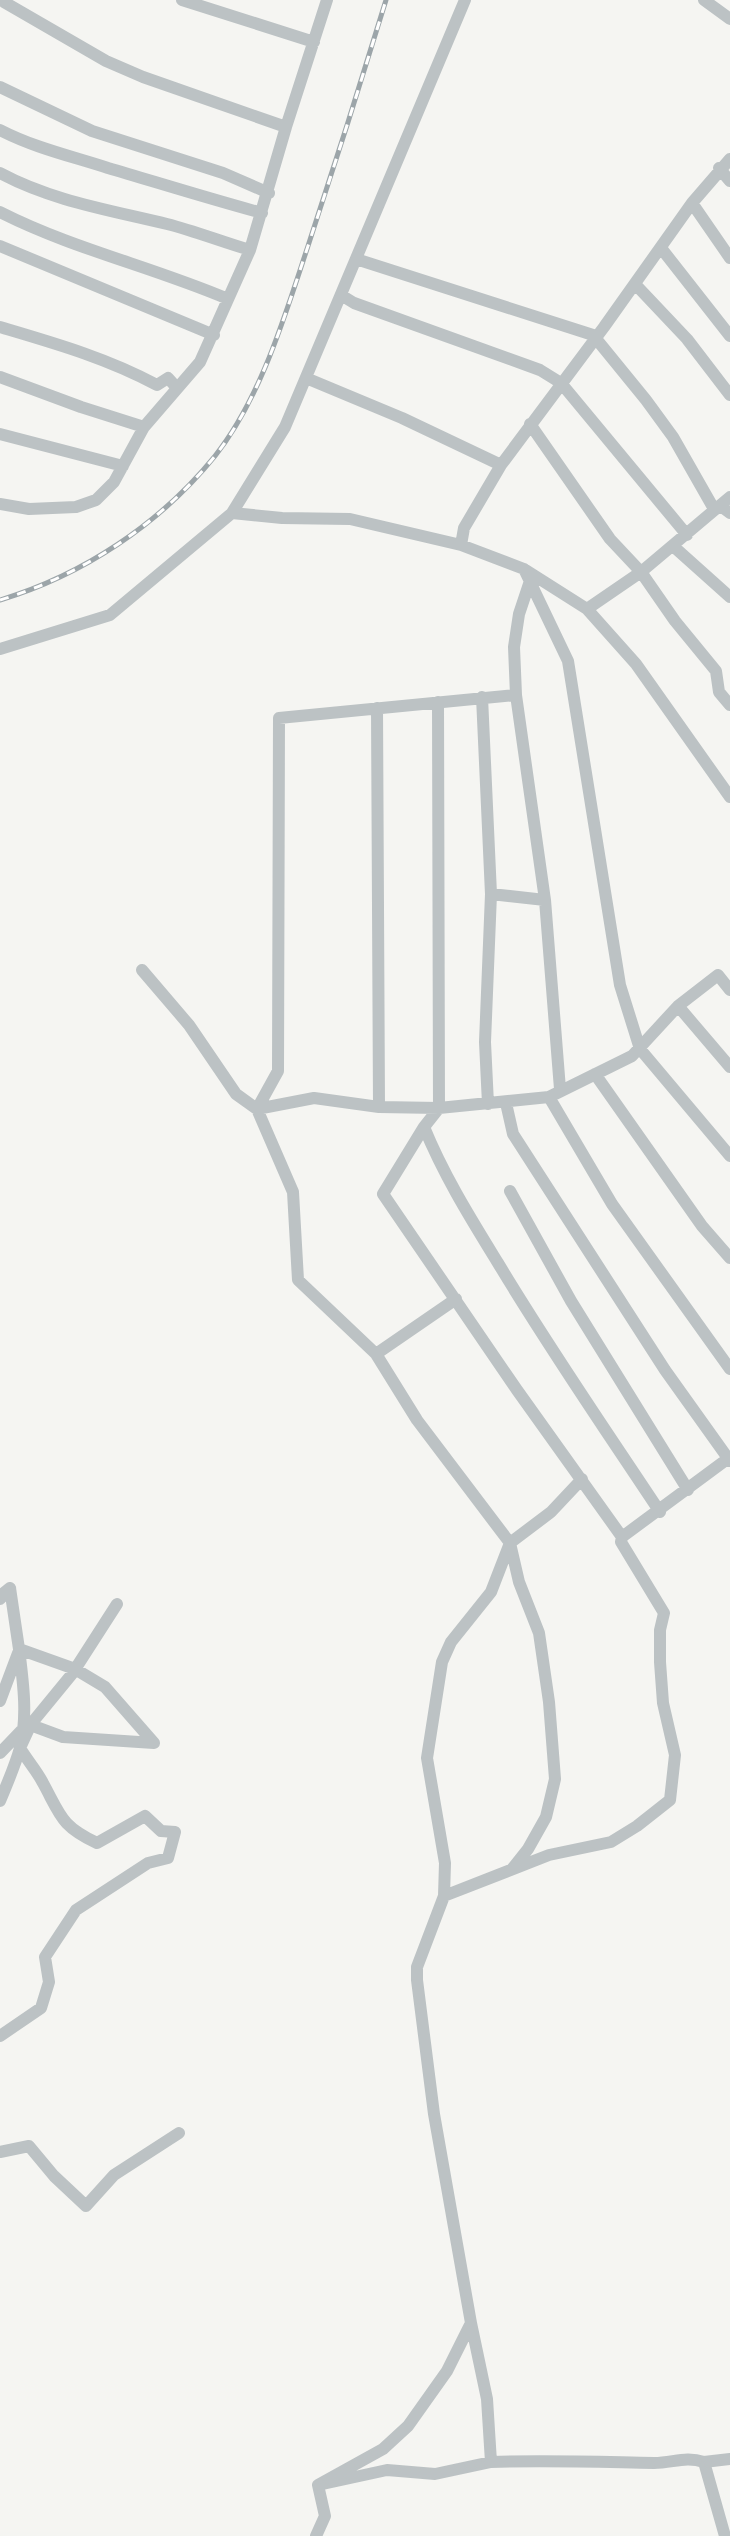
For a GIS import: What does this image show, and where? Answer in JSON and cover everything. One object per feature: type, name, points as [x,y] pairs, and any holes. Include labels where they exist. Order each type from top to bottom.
[{"type":"street","points":[[182,0],[314,42]]},
{"type":"street","points":[[0,504],[29,509],[76,507],[96,500],[114,482],[144,427],[200,362],[250,250],[269,193],[286,127],[327,0]]},
{"type":"street","points":[[0,648],[110,615],[232,513],[285,427],[465,0]]},
{"type":"street","points":[[704,0],[730,19]]},
{"type":"street","points":[[3,5],[124,69],[286,127]]},
{"type":"street","points":[[0,87],[92,131],[223,173],[269,193]]},
{"type":"street","points":[[0,130],[30,145],[75,160],[262,213]]},
{"type":"street","points":[[461,545],[464,528],[501,465],[596,338],[692,203],[719,168],[730,159]]},
{"type":"street","points":[[719,168],[730,181]]},
{"type":"street","points":[[0,172],[28,188],[81,204],[185,229],[250,250]]},
{"type":"street","points":[[692,203],[730,258]]},
{"type":"street","points":[[0,212],[42,233],[179,279],[228,299]]},
{"type":"street","points":[[0,246],[214,335]]},
{"type":"street","points":[[661,248],[730,336]]},
{"type":"street","points":[[356,259],[581,330],[596,338],[673,437],[714,509]]},
{"type":"street","points":[[634,284],[687,339],[730,395]]},
{"type":"street","points":[[340,295],[354,303],[540,370],[561,383],[687,535]]},
{"type":"street","points":[[0,327],[83,352],[157,385],[168,378],[177,388]]},
{"type":"street","points":[[0,377],[144,427]]},
{"type":"street","points":[[306,378],[402,417],[501,465]]},
{"type":"street","points":[[530,424],[610,539],[641,572],[675,621],[716,671],[719,692],[730,705]]},
{"type":"street","points":[[0,434],[123,466]]},
{"type":"street","points":[[587,609],[641,572],[730,497]]},
{"type":"street","points":[[714,509],[722,507],[730,513]]},
{"type":"street","points":[[232,513],[282,518],[350,519],[461,545],[524,569],[587,609],[636,664],[730,796]]},
{"type":"street","points":[[673,546],[730,597]]},
{"type":"street","points":[[524,569],[568,661],[620,985],[640,1049],[730,1156]]},
{"type":"street","points":[[530,581],[519,614],[514,647],[516,695],[545,900],[560,1089]]},
{"type":"street","points":[[257,1109],[278,1071],[279,718],[516,695]]},
{"type":"street","points":[[482,697],[491,894],[485,1042],[488,1104]]},
{"type":"street","points":[[438,702],[439,1108],[424,1127],[383,1194],[622,1537],[621,1542],[664,1613],[660,1630],[663,1703],[675,1755],[670,1800],[637,1826],[611,1842],[549,1855],[444,1896]]},
{"type":"street","points":[[377,708],[379,1107]]},
{"type":"street","points":[[491,894],[545,900]]},
{"type":"street","points":[[142,970],[189,1026],[236,1094],[257,1109],[293,1192],[298,1280],[376,1354],[417,1420],[510,1543],[519,1582],[538,1633],[550,1714],[555,1779],[546,1817],[528,1849],[511,1871]]},
{"type":"street","points":[[257,1109],[314,1098],[379,1107],[439,1108],[549,1097],[560,1089],[632,1056],[678,1006],[718,975],[730,990]]},
{"type":"street","points":[[678,1006],[730,1067]]},
{"type":"street","points":[[595,1074],[702,1226],[730,1258]]},
{"type":"street","points":[[549,1097],[612,1204],[730,1369]]},
{"type":"street","points":[[506,1103],[513,1134],[659,1360],[729,1458],[660,1512],[622,1537]]},
{"type":"street","points":[[424,1127],[453,1189],[533,1323],[660,1512]]},
{"type":"street","points":[[510,1191],[590,1331],[688,1490]]},
{"type":"street","points":[[376,1354],[456,1299]]},
{"type":"street","points":[[491,2462],[487,2399],[434,2115],[417,1980],[417,1967],[444,1896],[445,1863],[427,1758],[436,1716],[440,1670],[451,1642],[490,1592],[510,1543],[551,1512],[582,1479]]},
{"type":"street","points":[[0,2036],[41,2008],[49,1982],[45,1957],[76,1910],[148,1863],[168,1858],[175,1832],[161,1831],[145,1816],[97,1843],[76,1833],[61,1819],[42,1780],[20,1748],[23,1730],[23,1676],[19,1649],[3,1595]]},
{"type":"street","points":[[0,1801],[3,1788],[31,1725],[75,1669],[117,1604]]},
{"type":"street","points":[[19,1649],[75,1669],[105,1687],[153,1743],[63,1737],[36,1727]]},
{"type":"street","points":[[0,1701],[19,1649]]},
{"type":"street","points":[[0,1753],[23,1730]]},
{"type":"street","points":[[0,2152],[29,2146],[54,2176],[86,2205],[114,2175],[178,2133]]},
{"type":"street","points":[[318,2485],[383,2449],[408,2426],[447,2371],[471,2323]]},
{"type":"street","points":[[318,2485],[387,2470],[435,2474],[491,2462],[576,2459],[658,2463],[689,2457],[704,2462],[730,2459]]},
{"type":"street","points":[[704,2462],[725,2536]]},
{"type":"street","points":[[316,2536],[325,2516],[318,2485]]},
{"type":"railway","points":[[0,600],[61,577],[118,544],[145,525],[193,481],[231,433],[259,382],[281,327],[386,0]]}]
